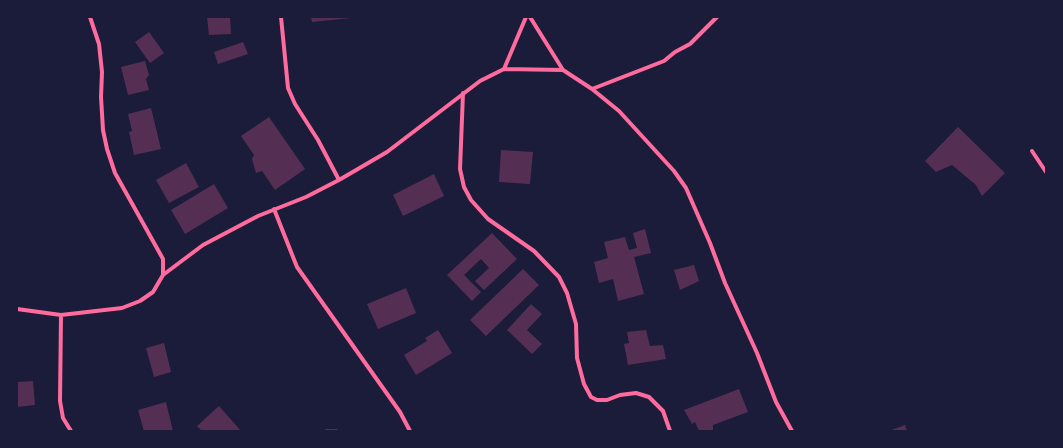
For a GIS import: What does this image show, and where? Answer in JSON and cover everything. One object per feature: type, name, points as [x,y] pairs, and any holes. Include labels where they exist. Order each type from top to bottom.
[{"type":"street","points":[[90,17],[99,44],[103,130],[115,173],[163,259],[163,275]]},
{"type":"street","points":[[281,17],[288,88],[295,104],[318,140],[340,180]]},
{"type":"street","points":[[504,69],[526,17]]},
{"type":"street","points":[[530,17],[563,70],[592,89],[619,111],[674,171],[686,188],[710,243],[725,283],[757,353],[776,402],[792,431]]},
{"type":"street","points":[[592,89],[664,61],[675,52],[690,44],[717,17]]},
{"type":"street","points":[[17,309],[62,314],[122,308],[140,301],[153,292],[163,275],[203,245],[274,209],[306,197],[340,180],[387,152],[480,81],[504,69],[563,70]]},
{"type":"street","points":[[463,93],[460,169],[464,187],[471,200],[488,219],[534,251],[559,277],[567,293],[576,324],[577,358],[584,384],[591,397],[597,400],[607,400],[620,395],[636,393],[649,397],[663,411],[670,431]]},
{"type":"street","points":[[1032,151],[1046,172]]},
{"type":"street","points":[[274,209],[297,267],[400,412],[410,431]]},
{"type":"street","points":[[62,314],[60,401],[63,418],[71,431]]},
{"type":"path","points":[[326,431],[337,431]]},
{"type":"building","points":[[207,17],[230,17],[231,34],[209,35]]},
{"type":"building","points":[[311,17],[351,17],[351,18],[312,22]]},
{"type":"building","points":[[149,32],[164,53],[150,63],[135,42]]},
{"type":"building","points":[[243,42],[248,54],[218,64],[214,52]]},
{"type":"building","points":[[145,61],[149,75],[146,79],[149,90],[128,95],[121,67]]},
{"type":"building","points":[[151,108],[161,149],[134,155],[129,132],[132,131],[128,114]]},
{"type":"building","points":[[269,117],[305,169],[275,190],[262,171],[256,173],[252,159],[254,155],[241,136]]},
{"type":"building","points":[[958,127],[1005,173],[982,196],[976,185],[952,165],[936,172],[925,161]]},
{"type":"building","points":[[501,150],[533,152],[530,184],[499,182]]},
{"type":"building","points":[[186,163],[199,187],[169,203],[156,180]]},
{"type":"building","points":[[434,174],[444,196],[403,216],[393,195]]},
{"type":"building","points":[[214,184],[228,208],[185,234],[171,210]]},
{"type":"building","points":[[645,229],[651,253],[634,257],[644,294],[618,301],[613,279],[599,283],[594,262],[608,258],[604,242],[625,237],[629,250],[637,248],[633,233]]},
{"type":"building","points":[[492,233],[517,259],[484,290],[475,281],[489,268],[481,259],[464,275],[481,292],[472,301],[447,275]]},
{"type":"building","points":[[694,265],[699,281],[680,290],[674,270]]},
{"type":"building","points":[[523,269],[539,285],[486,336],[470,320]]},
{"type":"building","points":[[406,288],[416,313],[378,329],[367,304]]},
{"type":"building","points":[[531,304],[542,314],[527,330],[542,344],[532,354],[507,330]]},
{"type":"building","points":[[438,330],[452,353],[416,375],[404,355],[427,341],[425,338]]},
{"type":"building","points":[[646,330],[650,346],[663,345],[666,359],[628,365],[624,344],[629,343],[627,332]]},
{"type":"building","points":[[164,343],[171,372],[154,377],[146,348]]},
{"type":"building","points":[[33,381],[35,405],[17,407],[17,382]]},
{"type":"building","points":[[739,389],[748,412],[713,425],[713,431],[699,431],[695,422],[692,424],[684,410]]},
{"type":"building","points":[[166,402],[173,431],[144,431],[138,410]]},
{"type":"building","points":[[219,406],[241,431],[202,431],[197,426]]},
{"type":"building","points":[[905,425],[907,431],[889,431]]}]
